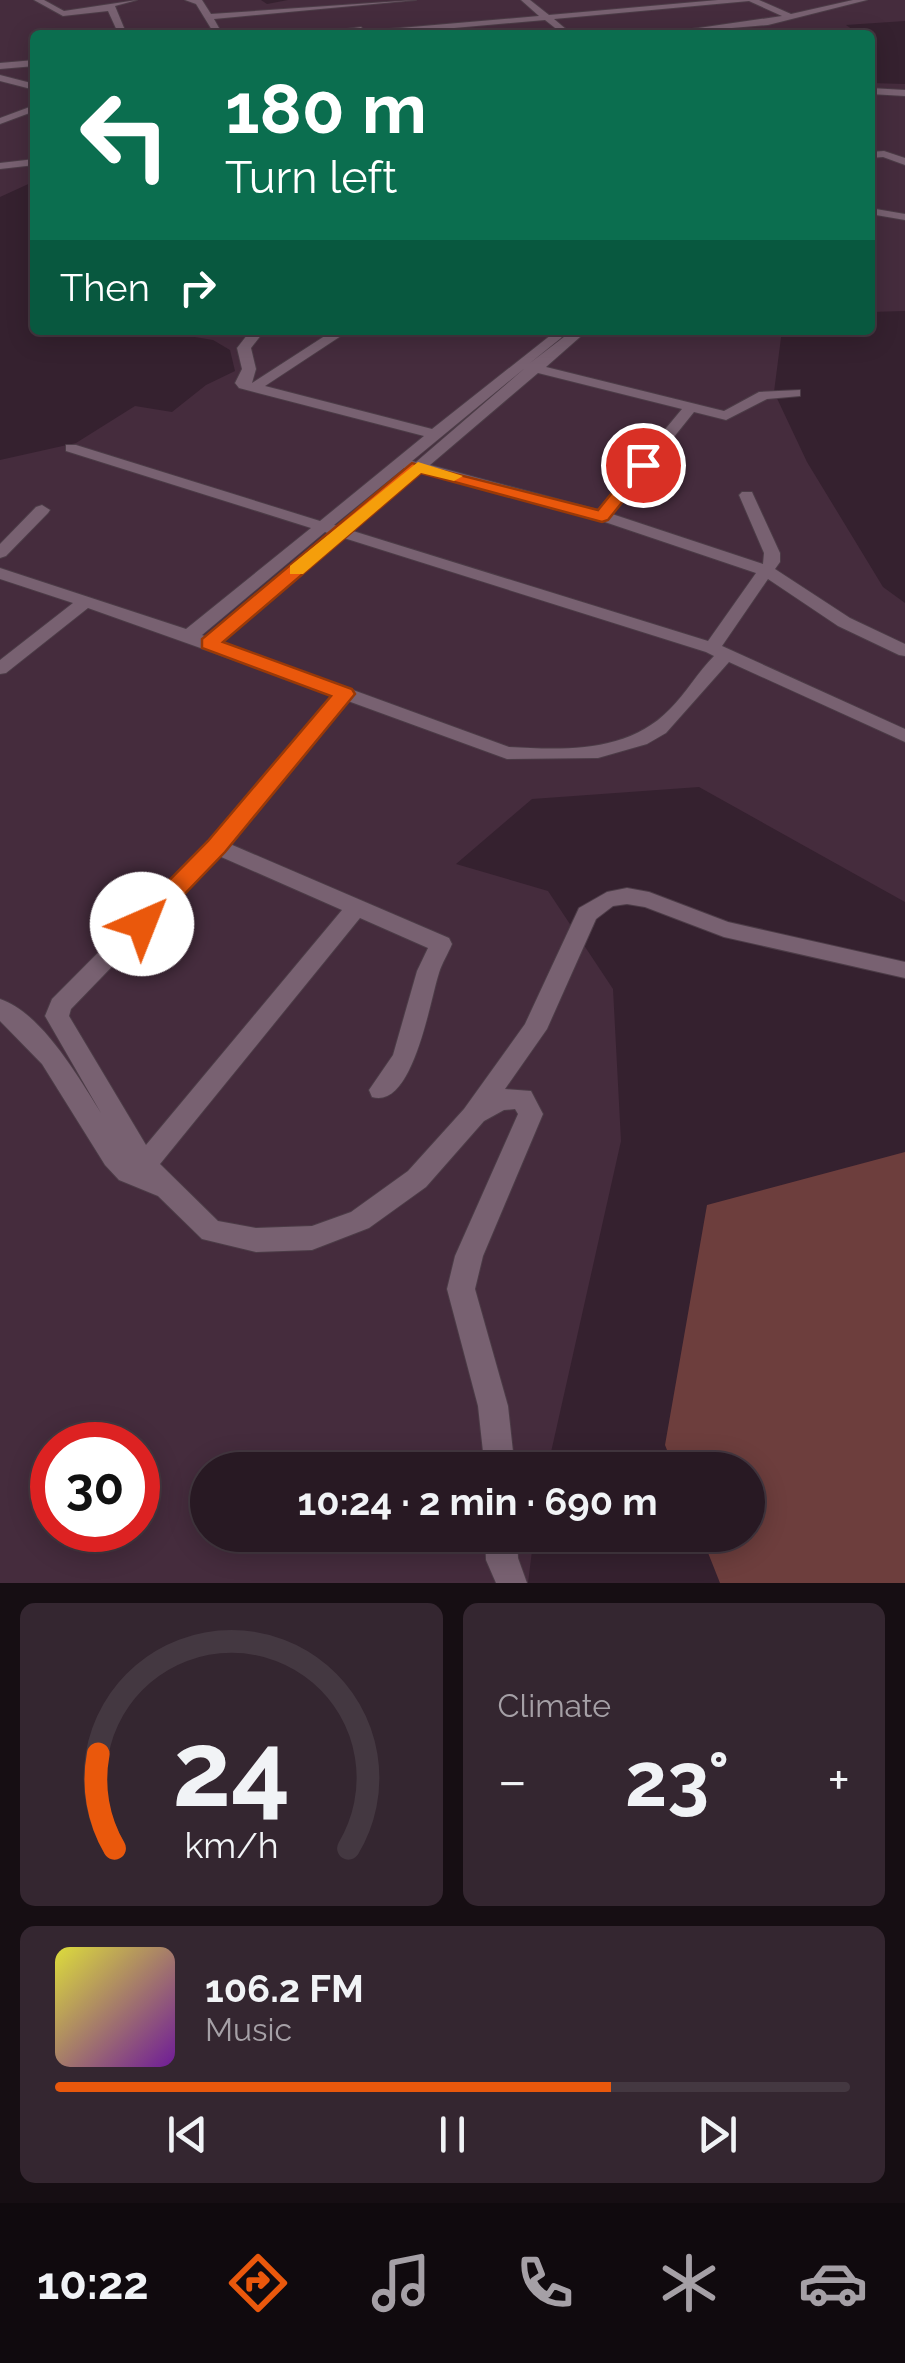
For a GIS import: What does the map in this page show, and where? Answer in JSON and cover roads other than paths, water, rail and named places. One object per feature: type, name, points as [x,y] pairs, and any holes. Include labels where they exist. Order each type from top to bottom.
[{"type":"street","points":[[38,0],[63,14],[110,8],[114,3],[133,0]]},
{"type":"street","points":[[189,0],[200,2],[216,30]]},
{"type":"street","points":[[210,18],[315,4],[412,0]]},
{"type":"street","points":[[524,0],[562,30]]},
{"type":"street","points":[[611,10],[697,0]]},
{"type":"street","points":[[369,30],[749,0],[792,18]]},
{"type":"street","points":[[727,30],[863,0]]},
{"type":"street","points":[[110,8],[121,30]]},
{"type":"street","points":[[398,30],[528,17],[545,30]]},
{"type":"street","points":[[734,27],[752,30]]},
{"type":"street","points":[[0,65],[30,62]]},
{"type":"street","points":[[0,78],[30,86]]},
{"type":"street","points":[[875,94],[905,95]]},
{"type":"street","points":[[0,122],[30,110]]},
{"type":"street","points":[[875,155],[905,162]]},
{"type":"street","points":[[0,166],[30,163]]},
{"type":"street","points":[[875,212],[905,217]]},
{"type":"street","points":[[255,335],[243,352],[249,369],[242,382],[433,434]]},
{"type":"street","points":[[253,388],[335,335]]},
{"type":"street","points":[[188,636],[519,364],[549,335]]},
{"type":"street","points":[[209,644],[575,335]]},
{"type":"street","points":[[519,364],[732,415],[764,395],[794,393]]},
{"type":"street","points":[[602,516],[690,408]]},
{"type":"street","points":[[70,448],[343,530],[719,651],[905,736]]},
{"type":"street","points":[[400,462],[602,516],[767,572],[844,622],[905,651]]},
{"type":"street","points":[[0,573],[188,636],[507,753],[547,755],[626,747],[651,737],[674,716],[767,572],[772,553],[747,495]]},
{"type":"street","points":[[0,554],[42,510]]},
{"type":"street","points":[[0,669],[83,603]]},
{"type":"street","points":[[345,694],[216,846],[60,1006],[58,1016],[144,1165],[211,1231],[256,1240],[312,1238],[360,1220],[417,1179],[473,1116],[536,1029],[587,914],[607,900],[627,896],[649,900],[724,929],[905,970]]},
{"type":"street","points":[[824,696],[905,744]]},
{"type":"street","points":[[216,846],[441,944],[428,971],[404,1058],[381,1090]]},
{"type":"street","points":[[144,1165],[357,907]]},
{"type":"street","points":[[0,1008],[27,1027],[48,1050],[114,1157],[128,1172],[176,1196]]},
{"type":"street","points":[[473,1116],[511,1096],[522,1098],[531,1114],[469,1256],[460,1289],[493,1406],[498,1452]]},
{"type":"street","points":[[502,1552],[512,1580]]}]
